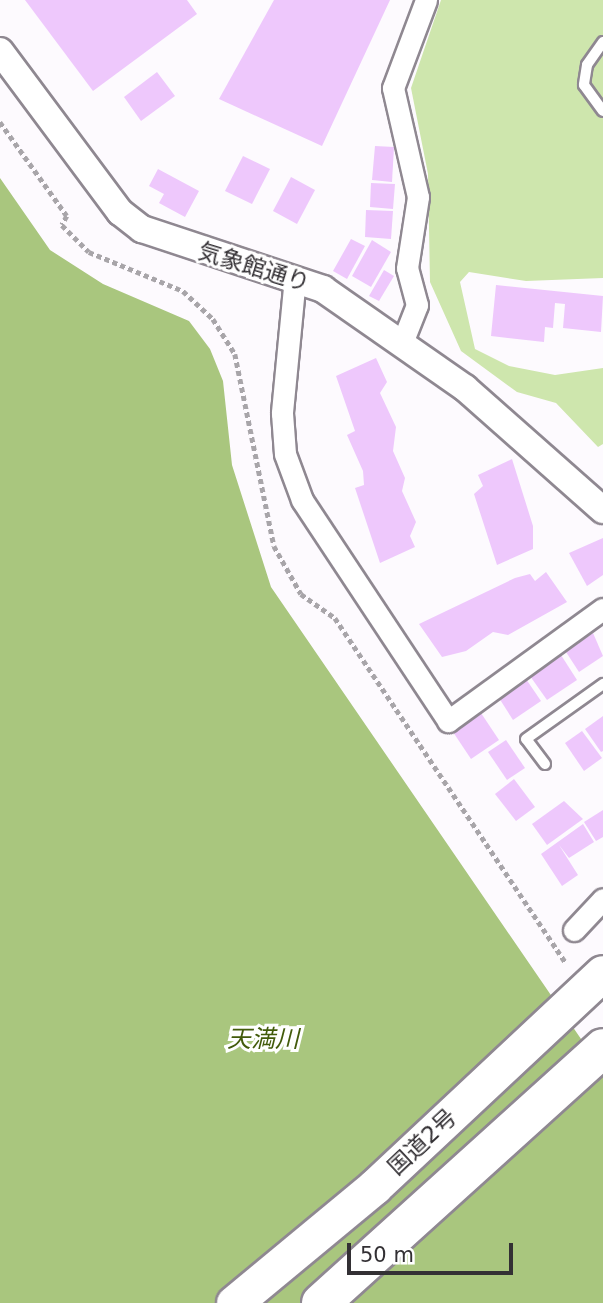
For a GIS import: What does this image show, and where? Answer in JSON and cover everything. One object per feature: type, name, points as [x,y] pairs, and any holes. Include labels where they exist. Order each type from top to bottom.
[{"type":"highway","name":"国道2号","points":[[234,1303],[374,1187],[603,973]]},
{"type":"highway","points":[[321,1303],[603,1048]]},
{"type":"street","points":[[402,343],[417,305],[407,268],[418,197],[393,88],[426,0]]},
{"type":"street","name":"気象館通り","points":[[0,51],[120,212],[142,229],[295,277],[323,289],[402,343],[518,432],[603,510]]},
{"type":"street","points":[[295,277],[282,413],[285,454],[302,500],[449,721],[603,609]]},
{"type":"street","points":[[573,930],[603,899]]},
{"type":"lane","points":[[603,42],[587,65],[583,85],[603,111]]},
{"type":"lane","points":[[545,764],[526,739],[603,684]]},
{"type":"path","points":[[0,122],[67,216],[62,225],[89,252],[183,291],[213,319],[235,354],[274,546],[302,594],[335,618],[566,963]]},
{"type":"shaded area","points":[[441,0],[603,0],[603,278],[526,281],[469,272],[460,282],[475,349],[509,366],[555,375],[603,368],[603,444],[598,447],[556,403],[517,392],[461,351],[430,282],[428,174],[411,88]]},
{"type":"water","name":"天満川","points":[[0,178],[50,250],[103,284],[189,321],[210,349],[223,381],[232,465],[271,587],[603,1071],[603,1303],[0,1303]]},
{"type":"building","points":[[25,0],[187,0],[197,14],[93,91]]},
{"type":"building","points":[[274,0],[390,0],[322,146],[219,99]]},
{"type":"building","points":[[157,72],[175,96],[141,121],[124,97]]},
{"type":"building","points":[[375,146],[394,147],[392,182],[372,180]]},
{"type":"building","points":[[243,156],[270,169],[252,204],[225,191]]},
{"type":"building","points":[[158,169],[199,191],[185,217],[159,203],[164,194],[149,186]]},
{"type":"building","points":[[291,177],[315,190],[297,224],[273,211]]},
{"type":"building","points":[[371,183],[395,184],[393,209],[370,207]]},
{"type":"building","points":[[366,210],[393,211],[391,239],[365,237]]},
{"type":"building","points":[[351,239],[365,246],[347,279],[333,271]]},
{"type":"building","points":[[372,240],[391,252],[371,287],[352,276]]},
{"type":"building","points":[[384,270],[394,276],[379,301],[369,296]]},
{"type":"building","points":[[496,285],[603,296],[601,332],[563,328],[565,304],[555,303],[553,328],[545,327],[544,342],[491,336]]},
{"type":"building","points":[[376,358],[387,382],[380,393],[396,427],[393,451],[405,478],[402,491],[416,522],[410,536],[415,547],[380,563],[355,488],[364,485],[363,471],[347,435],[355,431],[336,376]]},
{"type":"building","points":[[512,459],[533,526],[533,549],[497,565],[474,494],[483,486],[478,475]]},
{"type":"building","points":[[603,538],[603,575],[587,586],[569,553]]},
{"type":"building","points":[[546,572],[567,602],[508,635],[493,632],[466,651],[442,657],[419,624],[515,578],[530,574],[535,581]]},
{"type":"building","points":[[593,633],[603,656],[579,672],[566,652]]},
{"type":"building","points":[[561,655],[577,680],[547,700],[530,676]]},
{"type":"building","points":[[526,679],[541,701],[513,720],[499,698]]},
{"type":"building","points":[[481,713],[499,740],[471,759],[453,732]]},
{"type":"building","points":[[603,716],[603,751],[601,752],[585,729]]},
{"type":"building","points":[[582,731],[602,758],[584,771],[565,743]]},
{"type":"building","points":[[506,740],[525,768],[507,780],[488,752]]},
{"type":"building","points":[[514,779],[535,807],[516,821],[495,794]]},
{"type":"building","points":[[564,801],[583,819],[547,845],[532,824]]},
{"type":"building","points":[[603,810],[603,837],[596,841],[584,822]]},
{"type":"building","points":[[583,824],[594,842],[569,858],[559,845],[578,875],[562,886],[541,854]]}]
